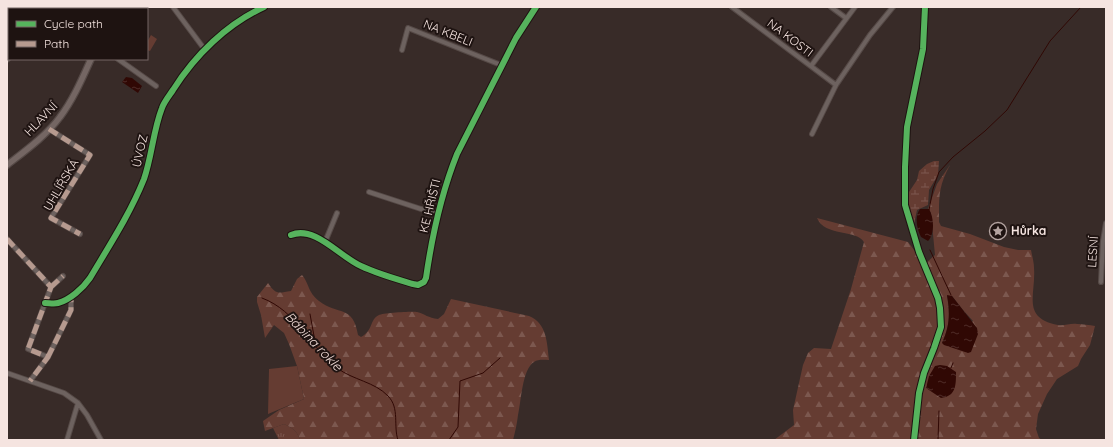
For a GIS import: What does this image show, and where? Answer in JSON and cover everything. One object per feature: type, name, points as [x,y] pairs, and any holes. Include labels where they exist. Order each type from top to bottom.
[{"type":"main road","name":"HLAVNÍ","points":[[7,165],[59,119],[69,105],[91,60]]},
{"type":"street","points":[[173,7],[205,50]]},
{"type":"street","name":"ÚVOZ","points":[[45,303],[57,304],[85,286],[90,278],[134,203],[145,177],[162,107],[184,73],[219,36],[238,21],[264,7]]},
{"type":"street","name":"KE HŘIŠTI","points":[[290,235],[300,233],[306,234],[325,242],[359,266],[418,285],[424,282],[438,212],[449,174],[457,154],[501,65],[536,7]]},
{"type":"street","name":"NA KOSTI","points":[[732,7],[836,84]]},
{"type":"street","points":[[832,7],[846,18]]},
{"type":"street","points":[[811,66],[855,7]]},
{"type":"street","points":[[812,134],[836,84],[870,35],[893,7]]},
{"type":"street","points":[[914,440],[919,393],[924,374],[941,327],[938,298],[919,252],[906,213],[905,205],[907,127],[923,48],[925,7]]},
{"type":"street","name":"NA KBELI","points":[[402,50],[408,28],[501,65]]},
{"type":"street","points":[[119,60],[156,86]]},
{"type":"street","name":"UHLÍŘSKÁ","points":[[49,129],[90,155],[51,218],[80,234]]},
{"type":"street","name":"KE HŘIŠTI","points":[[369,192],[438,212]]},
{"type":"street","points":[[325,242],[337,212]]},
{"type":"street","name":"LESNÍ","points":[[1102,282],[1103,241],[1106,223]]},
{"type":"street","points":[[7,239],[51,287]]},
{"type":"street","points":[[48,357],[28,349],[51,287],[63,276]]},
{"type":"street","points":[[30,382],[48,357],[71,310],[71,296]]},
{"type":"street","points":[[7,373],[64,393],[78,403],[87,415],[101,440]]},
{"type":"street","points":[[67,440],[78,403]]},
{"type":"green space","points":[[151,35],[157,39],[150,51],[148,50],[148,40]]},
{"type":"green space","points":[[934,161],[939,161],[938,175],[929,190],[928,205],[917,210],[914,224],[910,215],[907,195],[917,180],[919,171],[927,164]]},
{"type":"green space","points":[[950,165],[941,186],[939,222],[941,226],[970,234],[1004,247],[1018,250],[1031,250],[1034,268],[1033,304],[1039,317],[1046,322],[1058,325],[1084,324],[1095,326],[1090,345],[1078,366],[1057,379],[1047,394],[1038,414],[1036,429],[1039,438],[1042,440],[917,440],[922,392],[943,327],[943,309],[940,297],[926,263],[935,255],[931,213],[928,209],[937,184]],"holes":[[[947,296],[952,296],[973,321],[942,343],[947,331],[949,320]]]},
{"type":"green space","points":[[817,218],[908,242],[915,251],[922,265],[936,301],[939,319],[932,350],[917,391],[912,440],[774,440],[794,425],[793,410],[803,365],[808,353],[814,348],[831,349],[851,289],[864,242],[854,235],[833,231],[827,228],[821,224]]},
{"type":"green space","points":[[302,275],[310,291],[319,301],[344,312],[352,319],[356,325],[358,335],[361,337],[368,331],[376,317],[382,314],[414,312],[438,319],[444,314],[451,299],[529,316],[535,319],[545,334],[549,360],[534,362],[527,372],[524,379],[517,425],[513,440],[300,440],[298,434],[294,430],[284,424],[265,431],[263,421],[279,410],[304,399],[297,366],[284,333],[274,325],[265,338],[257,297],[268,283],[275,291],[291,291],[297,279]]},
{"type":"green space","points":[[297,366],[304,399],[268,414],[269,369]]},
{"type":"green space","points":[[284,424],[298,434],[300,440],[279,440],[273,428]]},
{"type":"water","points":[[126,77],[132,78],[142,86],[138,93],[122,82]]},
{"type":"water","points":[[920,209],[929,209],[932,216],[933,230],[928,241],[921,237],[917,227],[917,216]]},
{"type":"water","points":[[947,295],[952,296],[977,328],[978,334],[971,352],[968,353],[942,343],[947,331],[949,319]]},
{"type":"water","points":[[935,366],[947,366],[956,372],[954,390],[950,395],[941,398],[926,388],[929,376]]},
{"type":"waterway","points":[[929,210],[933,189],[939,172],[953,157],[985,131],[1007,110],[1050,41],[1081,7]]},
{"type":"waterway","points":[[930,250],[951,295]]},
{"type":"waterway","name":"Bábina rokle","points":[[262,298],[285,311],[327,359],[337,368],[377,387],[388,396],[394,406],[398,440]]},
{"type":"waterway","points":[[310,314],[317,346]]},
{"type":"waterway","points":[[449,440],[458,427],[460,381],[483,373],[500,358]]},
{"type":"waterway","points":[[951,368],[953,363]]},
{"type":"waterway","points":[[938,440],[939,411]]},
{"type":"marked path","points":[[49,129],[90,155],[51,218],[80,234]]},
{"type":"marked path","points":[[7,239],[51,287],[28,349],[48,357],[30,381]]},
{"type":"marked path","points":[[51,287],[63,276]]},
{"type":"marked path","points":[[48,357],[71,310],[71,296]]},
{"type":"cycle path","points":[[45,303],[56,303],[67,299],[80,290],[90,278],[119,230],[144,179],[162,108],[165,101],[182,77],[191,65],[213,42],[237,22],[264,7]]},
{"type":"cycle path","points":[[291,235],[300,233],[309,234],[327,243],[353,262],[380,274],[418,285],[424,282],[434,231],[451,169],[457,154],[516,38],[536,7]]},
{"type":"cycle path","points":[[914,440],[919,393],[924,373],[941,327],[938,298],[919,252],[905,205],[907,127],[923,49],[925,7]]},
{"type":"place","name":"Hůrka","points":[[998,231]]}]
